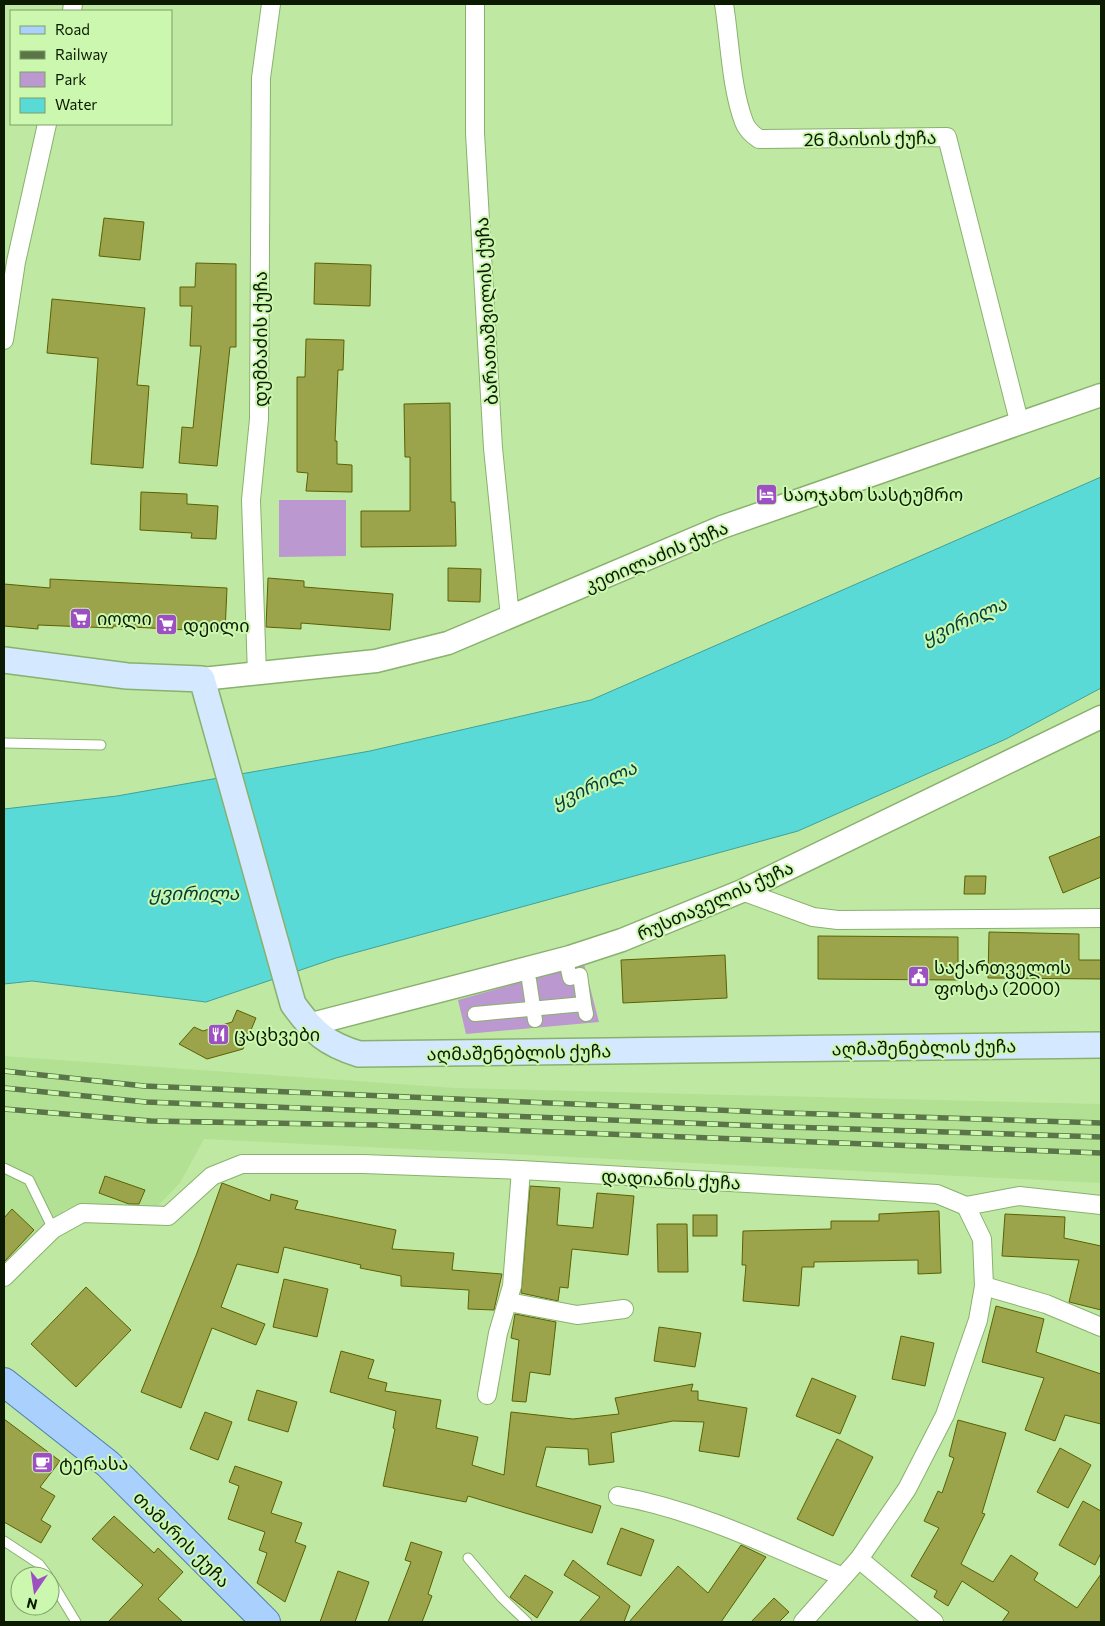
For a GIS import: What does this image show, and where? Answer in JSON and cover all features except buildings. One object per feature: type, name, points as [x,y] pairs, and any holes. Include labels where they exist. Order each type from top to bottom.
[{"type":"main road","points":[[4,660],[127,676],[202,679]]},
{"type":"main road","name":"აღმაშენებლის ქუჩა","points":[[202,679],[293,1004],[308,1025],[335,1046],[359,1054],[1101,1045]]},
{"type":"main road","name":"თამარის ქუჩა","points":[[4,1382],[108,1464],[266,1622]]},
{"type":"street","name":"დუმბაძის ქუჩა","points":[[257,674],[251,500],[259,419],[261,78],[271,4]]},
{"type":"street","name":"ბარათაშვილის ქუჩა","points":[[475,4],[476,143],[494,448],[510,617]]},
{"type":"street","name":"26 მაისის ქუჩა","points":[[724,4],[736,86],[744,123],[752,135],[759,139],[948,138],[1020,425]]},
{"type":"street","points":[[4,340],[10,260],[47,125]]},
{"type":"street","name":"კეთილაძის ქუჩა","points":[[202,679],[376,661],[448,643],[722,528],[1101,395]]},
{"type":"street","name":"რუსთაველის ქუჩა","points":[[308,1025],[578,954],[622,940],[742,891],[1101,717]]},
{"type":"street","points":[[742,891],[813,917],[838,920],[1101,918]]},
{"type":"street","points":[[475,1014],[535,1014],[585,1009],[580,975],[570,978],[568,968]]},
{"type":"street","points":[[529,980],[535,1014]]},
{"type":"street","name":"დადიანის ქუჩა","points":[[4,1276],[52,1228],[82,1213],[168,1216],[212,1176],[242,1164],[363,1164],[521,1170],[937,1194],[966,1206]]},
{"type":"street","points":[[487,1395],[498,1333],[509,1302],[512,1286],[521,1170]]},
{"type":"street","points":[[803,1622],[859,1558],[907,1489],[945,1415],[978,1320],[984,1286],[982,1240],[966,1206],[1019,1196],[1101,1205]]},
{"type":"street","points":[[984,1286],[1046,1304],[1101,1327]]},
{"type":"street","points":[[509,1302],[577,1315],[624,1309]]},
{"type":"street","points":[[618,1496],[655,1502],[719,1525],[843,1577]]},
{"type":"street","points":[[859,1558],[934,1622]]},
{"type":"lane","points":[[4,743],[101,745]]},
{"type":"lane","points":[[4,1168],[29,1180],[52,1228]]},
{"type":"lane","points":[[4,1541],[41,1566]]},
{"type":"lane","points":[[468,1558],[502,1598],[526,1622]]},
{"type":"lane","points":[[60,1596],[76,1622]]},
{"type":"shaded area","points":[[4,1056],[455,1088],[1101,1104],[1101,1183],[204,1139],[180,1183],[153,1211],[66,1209],[4,1270]]},
{"type":"green space","points":[[279,500],[346,500],[346,556],[279,557]]},
{"type":"green space","points":[[584,964],[599,1022],[466,1034],[458,1000]]},
{"type":"water","name":"ყვირილა","points":[[1101,477],[1101,688],[1006,739],[798,831],[336,958],[206,1002],[32,981],[4,984],[4,809],[117,796],[370,751],[591,700]]},
{"type":"railway","points":[[4,1071],[144,1086],[788,1113],[1101,1123]]},
{"type":"railway","points":[[4,1088],[146,1102],[1101,1137]]},
{"type":"railway","points":[[4,1109],[151,1121],[375,1125],[1101,1153]]},
{"type":"place","name":"საოჯახო სასტუმრო","points":[[767,494]]},
{"type":"place","name":"იოლი","points":[[81,618]]},
{"type":"place","name":"დეილი","points":[[167,625]]},
{"type":"place","name":"საქართველოს ფოსტა (2000)","points":[[918,977]]},
{"type":"place","name":"ცაცხვები","points":[[218,1034]]},
{"type":"place","name":"ტერასა","points":[[43,1463]]}]
